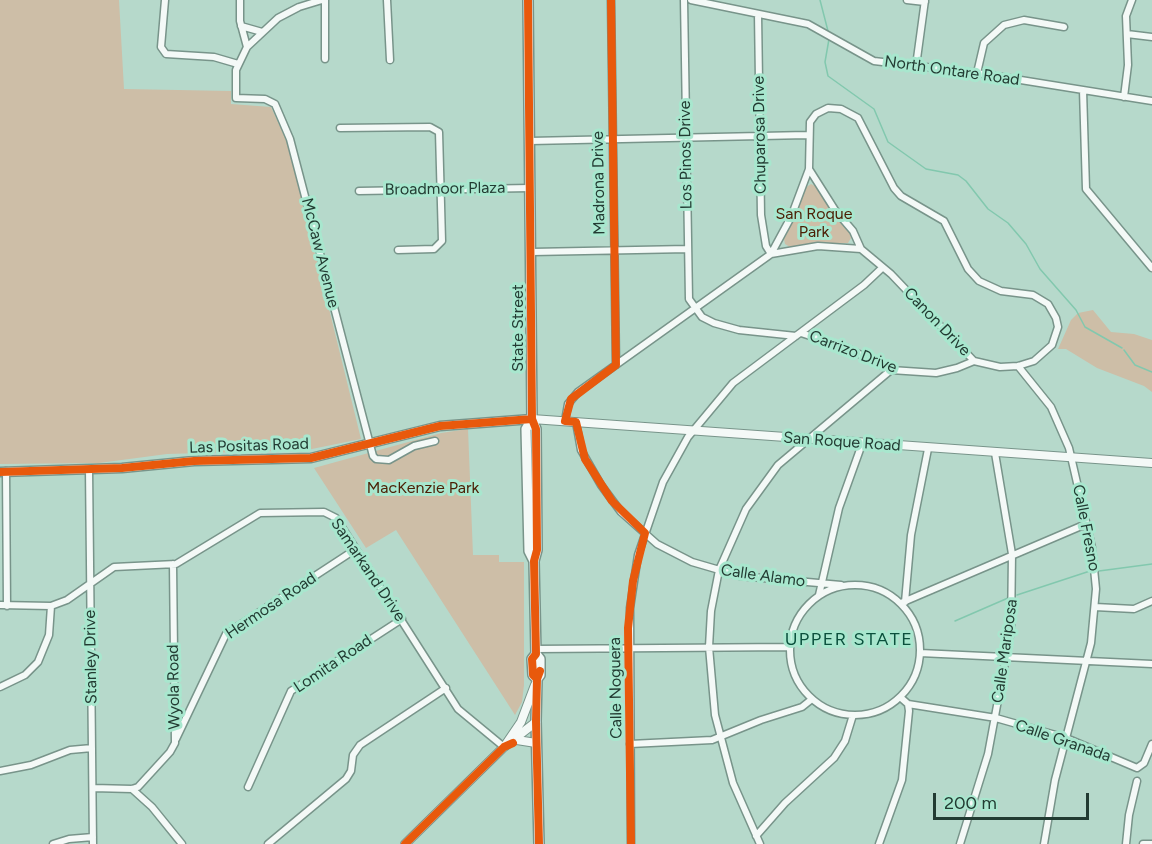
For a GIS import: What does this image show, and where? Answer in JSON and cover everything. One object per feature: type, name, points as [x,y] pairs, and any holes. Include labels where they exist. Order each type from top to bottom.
[{"type":"main road","name":"State Street","points":[[528,0],[532,419],[526,429],[526,440],[529,551],[534,561],[536,652],[540,659],[536,722],[539,844]]},
{"type":"main road","name":"Las Positas Road","points":[[3,472],[89,469],[194,460],[311,458],[457,423],[532,419]]},
{"type":"street","points":[[165,0],[161,47],[166,54],[214,57],[238,64],[247,46],[289,11],[324,0],[325,59]]},
{"type":"street","points":[[240,0],[241,26],[247,46]]},
{"type":"street","points":[[387,0],[390,60]]},
{"type":"street","name":"Madrona Drive","points":[[611,0],[616,365]]},
{"type":"street","name":"Los Pinos Drive","points":[[684,0],[688,296],[696,309]]},
{"type":"street","name":"North Ontare Road","points":[[691,0],[815,27],[866,58],[1152,101]]},
{"type":"street","points":[[907,0],[925,1],[916,66]]},
{"type":"street","points":[[1124,97],[1128,65],[1126,16],[1132,0]]},
{"type":"street","name":"Chuparosa Drive","points":[[758,14],[762,231],[771,254]]},
{"type":"street","points":[[976,73],[984,43],[1004,25],[1024,20],[1064,27]]},
{"type":"street","points":[[241,26],[262,32]]},
{"type":"street","points":[[1127,33],[1152,37]]},
{"type":"street","name":"McCaw Avenue","points":[[238,64],[236,98],[266,99],[274,104],[290,139],[369,444]]},
{"type":"street","points":[[1083,90],[1086,189],[1152,268]]},
{"type":"street","name":"Canon Drive","points":[[565,421],[571,399],[771,254],[791,218],[809,169],[807,135],[810,122],[820,111],[836,108],[853,114],[862,122],[894,188],[901,195],[944,221],[973,276],[993,289],[1033,295],[1048,304],[1057,321],[1055,340],[1041,357],[1018,366],[1000,367],[974,361],[861,249],[853,231],[835,210],[809,169]]},
{"type":"street","points":[[340,128],[435,128],[441,137],[441,244],[432,249],[398,250]]},
{"type":"street","points":[[530,141],[807,135]]},
{"type":"street","name":"Broadmoor Plaza","points":[[359,190],[530,188]]},
{"type":"street","name":"Canon Drive","points":[[771,254],[818,246],[861,249]]},
{"type":"street","points":[[532,252],[688,249]]},
{"type":"street","name":"Calle Noguera","points":[[631,844],[628,648],[633,581],[645,533],[663,482],[693,430],[733,383],[882,268]]},
{"type":"street","name":"Carrizo Drive","points":[[696,309],[704,319],[724,327],[799,334],[848,348],[891,370],[936,373],[974,361]]},
{"type":"street","name":"Calle Fresno","points":[[1018,366],[1051,407],[1064,434],[1072,459],[1095,570],[1095,607],[1087,659],[1050,802],[1044,844]]},
{"type":"street","points":[[760,844],[741,807],[719,738],[711,693],[709,647],[711,611],[719,570],[737,525],[755,494],[778,465],[891,370]]},
{"type":"street","name":"San Roque Road","points":[[532,419],[928,449],[1152,463]]},
{"type":"street","name":"Calle Alamo","points":[[576,422],[581,450],[612,501],[645,533],[680,557],[719,570],[772,580],[845,585]]},
{"type":"street","points":[[369,444],[376,459],[382,461],[414,446],[435,441]]},
{"type":"street","points":[[819,595],[839,508],[862,444]]},
{"type":"street","points":[[903,602],[911,535],[928,449]]},
{"type":"street","name":"Calle Mariposa","points":[[960,844],[982,777],[996,718],[1008,657],[1013,603],[1012,554],[995,453]]},
{"type":"street","name":"Stanley Drive","points":[[89,469],[93,841]]},
{"type":"street","points":[[0,687],[16,681],[38,662],[50,635],[51,606],[4,605],[3,472]]},
{"type":"street","name":"Samarkand Drive","points":[[51,606],[67,600],[114,567],[173,564],[255,515],[266,512],[330,513],[336,518],[460,711],[504,747]]},
{"type":"street","points":[[903,602],[1086,524]]},
{"type":"street","name":"Hermosa Road","points":[[175,743],[225,634],[356,549]]},
{"type":"street","name":"Wyola Road","points":[[132,789],[170,752],[175,743],[173,564]]},
{"type":"street","points":[[845,585],[871,586],[903,602],[917,630],[920,653],[914,677],[900,698],[878,711],[853,715],[831,710],[812,699],[794,671],[790,647],[799,616],[819,595],[845,585]]},
{"type":"street","points":[[1095,607],[1134,609],[1152,601]]},
{"type":"street","name":"Lomita Road","points":[[248,787],[291,691],[402,619]]},
{"type":"street","points":[[536,652],[628,648],[790,647]]},
{"type":"street","points":[[920,653],[1087,659],[1152,664]]},
{"type":"street","points":[[405,844],[504,747],[520,722],[537,680]]},
{"type":"street","points":[[268,844],[346,779],[351,771],[354,752],[360,745],[446,688]]},
{"type":"street","points":[[879,844],[902,780],[908,704],[900,698]]},
{"type":"street","points":[[630,744],[719,738],[761,720],[802,707],[812,699]]},
{"type":"street","name":"Calle Granada","points":[[908,704],[996,718],[1066,738],[1135,767],[1144,763],[1152,744]]},
{"type":"street","points":[[756,836],[785,803],[834,758],[845,741],[853,715]]},
{"type":"street","points":[[504,747],[517,740],[536,722]]},
{"type":"street","points":[[517,740],[536,743]]},
{"type":"street","points":[[0,771],[31,765],[70,750],[92,748]]},
{"type":"street","points":[[1126,844],[1129,815],[1137,781]]},
{"type":"street","points":[[93,788],[132,789],[152,807],[182,844]]},
{"type":"street","points":[[53,844],[79,837],[93,841]]},
{"type":"street","points":[[1143,844],[1152,844]]},
{"type":"green space","points":[[0,0],[119,0],[124,89],[231,91],[231,104],[271,107],[289,146],[361,439],[307,450],[167,454],[99,463],[0,464]]},
{"type":"green space","name":"San Roque Park","points":[[811,184],[817,187],[833,213],[849,232],[851,238],[848,243],[814,243],[790,247],[785,244],[784,239],[796,215],[805,188]]},
{"type":"green space","points":[[1093,310],[1111,332],[1134,334],[1152,340],[1152,392],[1144,386],[1097,368],[1066,349],[1058,349],[1071,320],[1078,313]]},
{"type":"green space","name":"MacKenzie Park","points":[[468,429],[473,555],[499,555],[499,562],[524,562],[524,685],[522,702],[515,715],[396,530],[366,548],[314,468],[441,433]]},
{"type":"waterway","points":[[820,0],[828,31]]},
{"type":"waterway","points":[[829,39],[825,62],[828,76],[874,109],[888,142],[926,169],[958,175],[966,181],[988,209],[1008,223],[1026,244],[1040,269],[1076,310],[1085,327],[1122,348]]},
{"type":"waterway","points":[[1124,350],[1135,365],[1152,372]]},
{"type":"waterway","points":[[1099,571],[1152,564]]},
{"type":"waterway","points":[[1017,595],[1090,571]]},
{"type":"waterway","points":[[955,621],[1008,598]]},
{"type":"cycle path","points":[[528,0],[532,419],[536,429],[537,550],[534,561],[536,654],[532,659],[533,675],[537,679]]},
{"type":"cycle path","points":[[611,0],[616,365],[571,399],[565,421],[576,422],[585,459],[612,501],[645,533],[633,581],[628,628],[631,844]]},
{"type":"cycle path","points":[[0,472],[122,468],[194,461],[311,458],[440,426],[532,419]]},
{"type":"cycle path","points":[[539,844],[536,721],[537,679],[540,671]]},
{"type":"cycle path","points":[[405,844],[504,747],[513,743]]},
{"type":"district","name":"UPPER STATE","points":[[849,640]]}]
